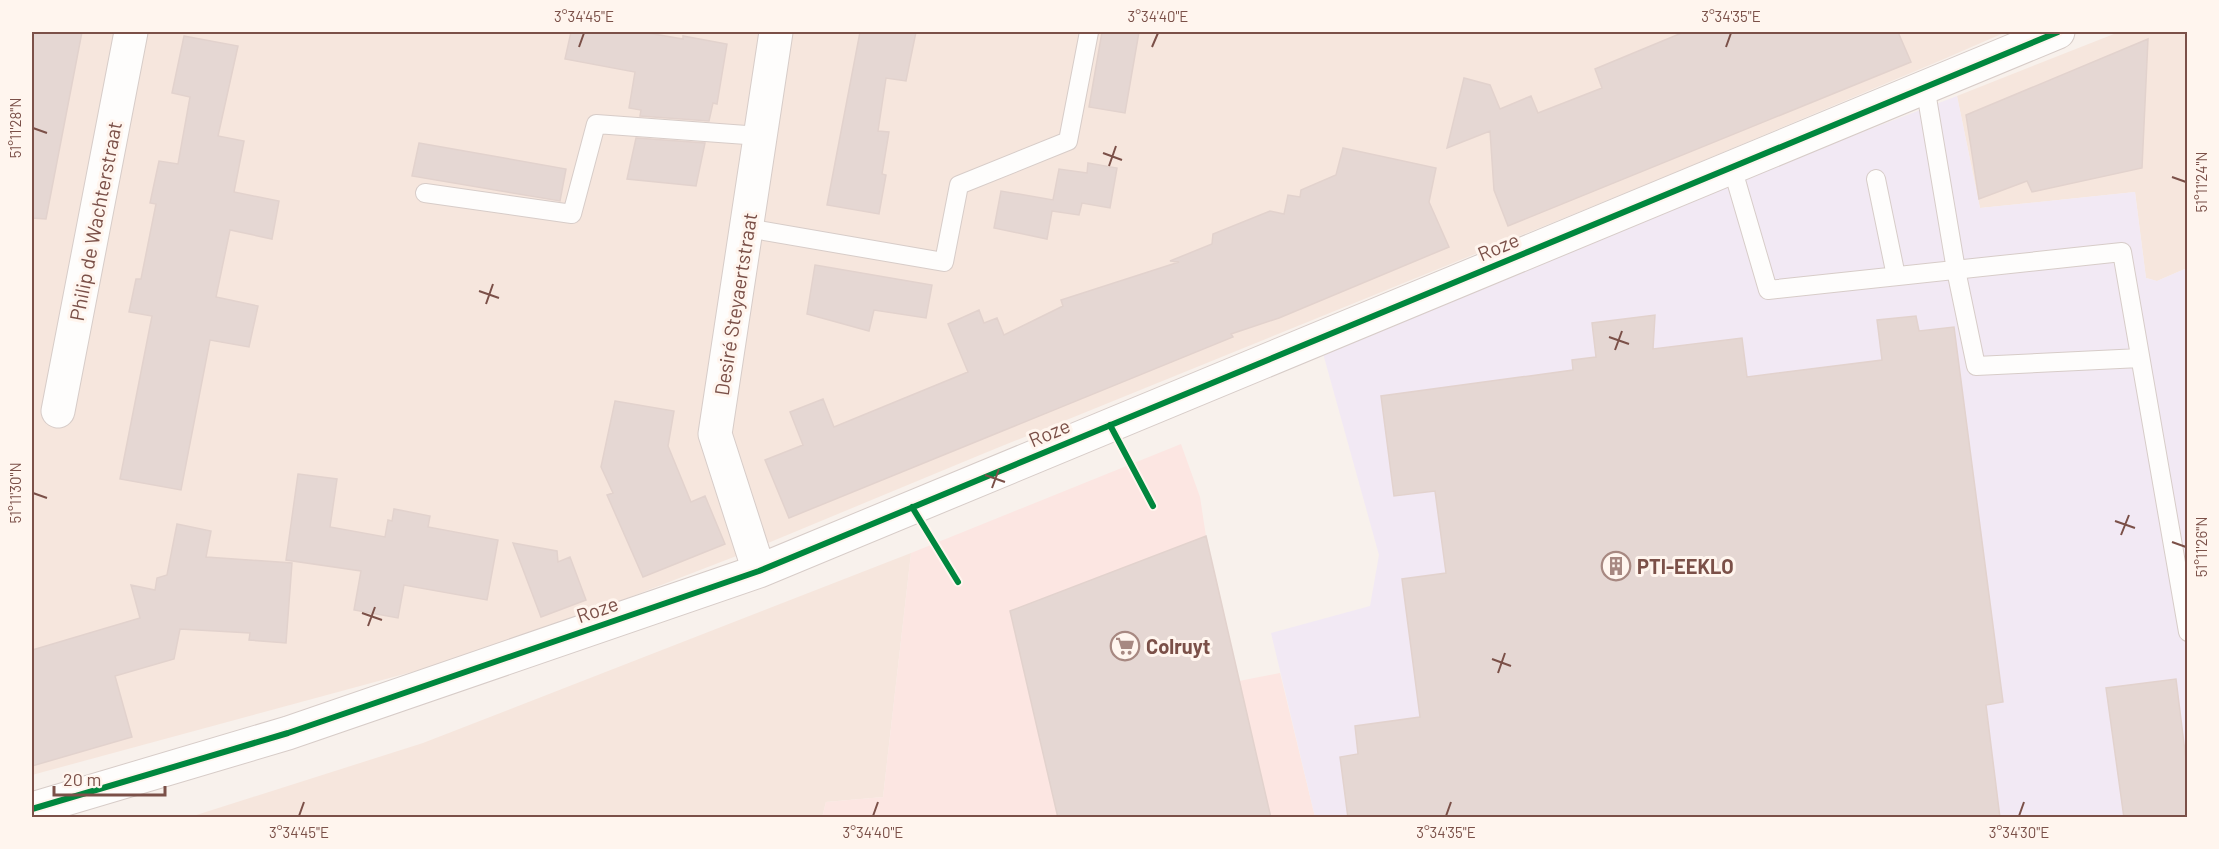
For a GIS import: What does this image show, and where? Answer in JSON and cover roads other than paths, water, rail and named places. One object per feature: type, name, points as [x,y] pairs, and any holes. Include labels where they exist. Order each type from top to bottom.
[{"type":"street","name":"Philip de Wachterstraat","points":[[58,411],[131,32]]},
{"type":"street","name":"Desiré Steyaertstraat","points":[[759,570],[715,434],[776,32]]},
{"type":"street","name":"Roze","points":[[32,809],[288,733],[759,570],[1925,86],[1989,46],[2058,32]]},
{"type":"lane","points":[[747,228],[944,262],[959,185],[1068,141],[1089,32]]},
{"type":"lane","points":[[1925,86],[1956,270],[1976,366],[2140,358]]},
{"type":"lane","points":[[425,193],[573,214],[596,123],[760,136]]},
{"type":"lane","points":[[1732,167],[1768,290],[2122,252],[2187,632]]},
{"type":"lane","points":[[1876,179],[1896,276]]},
{"type":"place","name":"PTI-EEKLO","points":[[1616,566]]},
{"type":"place","name":"Colruyt","points":[[1125,646]]}]
